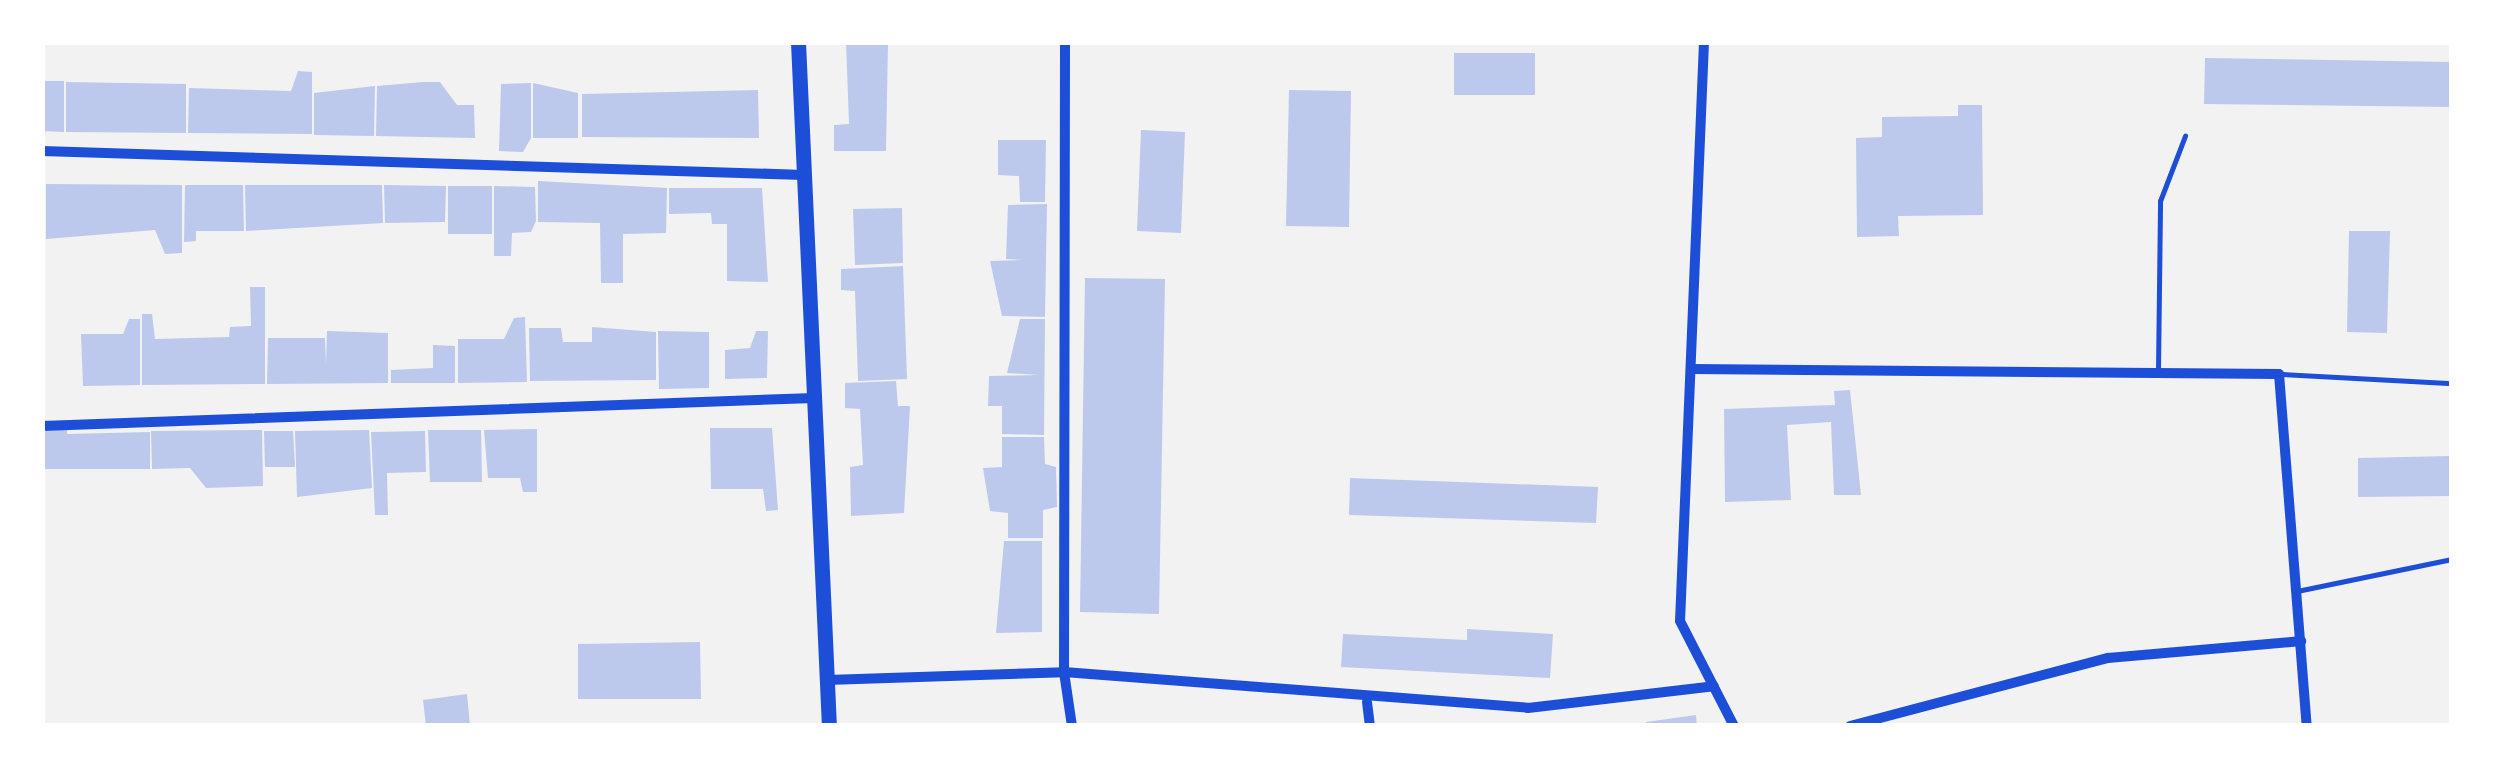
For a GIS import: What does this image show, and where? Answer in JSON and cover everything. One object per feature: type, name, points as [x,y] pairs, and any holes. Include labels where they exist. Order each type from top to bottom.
[{"type":"main road","points":[[798,42],[830,726]]},
{"type":"street","points":[[1065,42],[1064,672],[1072,726]]},
{"type":"street","points":[[1704,42],[1680,620],[1734,726]]},
{"type":"street","points":[[42,150],[804,175]]},
{"type":"street","points":[[1691,369],[2279,374],[2308,726]]},
{"type":"street","points":[[42,426],[814,398]]},
{"type":"street","points":[[1850,726],[2108,658],[2301,641]]},
{"type":"street","points":[[827,680],[1064,672],[1367,702],[1528,708],[1714,686]]},
{"type":"street","points":[[1367,702],[1370,726]]},
{"type":"lane","points":[[2158,373],[2160,201],[2185,136]]},
{"type":"lane","points":[[2279,374],[2448,383]]},
{"type":"lane","points":[[2297,591],[2452,559]]},
{"type":"building","points":[[846,42],[888,42],[886,151],[834,151],[834,125],[849,124]]},
{"type":"building","points":[[1454,53],[1535,53],[1535,95],[1454,95]]},
{"type":"building","points":[[2205,58],[2452,62],[2452,107],[2204,104]]},
{"type":"building","points":[[298,71],[312,72],[312,134],[188,133],[189,88],[291,91]]},
{"type":"building","points":[[42,81],[64,81],[64,132],[42,131]]},
{"type":"building","points":[[66,82],[186,84],[186,133],[66,132]]},
{"type":"building","points":[[440,82],[457,105],[474,105],[475,138],[376,136],[377,86]]},
{"type":"building","points":[[531,83],[531,138],[523,152],[499,151],[501,84]]},
{"type":"building","points":[[533,83],[578,93],[578,138],[533,138]]},
{"type":"building","points":[[375,86],[374,136],[314,135],[314,93]]},
{"type":"building","points":[[758,90],[759,138],[582,137],[582,94]]},
{"type":"building","points":[[1289,90],[1351,91],[1349,227],[1286,226]]},
{"type":"building","points":[[1958,105],[1982,105],[1983,215],[1898,216],[1899,236],[1857,237],[1856,138],[1882,137],[1882,117],[1958,116]]},
{"type":"building","points":[[1141,130],[1185,132],[1181,233],[1137,231]]},
{"type":"building","points":[[998,140],[1046,140],[1045,202],[1020,202],[1019,176],[998,175]]},
{"type":"building","points":[[538,181],[667,188],[666,233],[623,234],[623,283],[601,283],[600,223],[538,222]]},
{"type":"building","points":[[46,184],[182,185],[182,253],[165,254],[155,230],[46,239]]},
{"type":"building","points":[[185,185],[243,185],[244,231],[196,231],[196,241],[184,242]]},
{"type":"building","points":[[245,185],[382,185],[383,223],[246,231]]},
{"type":"building","points":[[384,185],[446,186],[445,222],[385,223]]},
{"type":"building","points":[[448,186],[492,186],[492,234],[448,234]]},
{"type":"building","points":[[494,186],[535,187],[536,221],[531,232],[512,233],[511,256],[494,256]]},
{"type":"building","points":[[669,188],[762,188],[768,282],[727,281],[727,224],[712,224],[711,213],[669,214]]},
{"type":"building","points":[[1047,204],[1045,317],[1002,316],[990,261],[1023,260],[1006,259],[1008,205]]},
{"type":"building","points":[[902,208],[903,263],[855,265],[853,209]]},
{"type":"building","points":[[2349,231],[2390,231],[2387,333],[2347,332]]},
{"type":"building","points":[[903,266],[907,379],[858,381],[855,291],[841,290],[841,269]]},
{"type":"building","points":[[1085,278],[1165,279],[1159,614],[1080,612]]},
{"type":"building","points":[[250,287],[265,287],[265,384],[142,385],[142,314],[152,314],[155,339],[229,337],[230,327],[251,326]]},
{"type":"building","points":[[525,317],[527,382],[458,383],[458,339],[504,339],[514,318]]},
{"type":"building","points":[[129,319],[140,319],[140,385],[83,386],[81,334],[123,334]]},
{"type":"building","points":[[1020,319],[1045,319],[1044,435],[1002,434],[1002,406],[988,406],[989,376],[1039,375],[1007,373]]},
{"type":"building","points":[[592,327],[656,332],[656,380],[530,381],[529,328],[561,328],[563,342],[592,342]]},
{"type":"building","points":[[327,331],[388,333],[388,383],[267,384],[268,338],[325,338],[326,364]]},
{"type":"building","points":[[658,331],[709,332],[709,388],[659,389]]},
{"type":"building","points":[[756,331],[768,331],[767,378],[725,379],[725,350],[750,348]]},
{"type":"building","points":[[433,345],[455,346],[455,383],[391,383],[391,370],[433,368]]},
{"type":"building","points":[[896,381],[898,406],[910,406],[904,513],[851,516],[850,467],[863,465],[860,409],[845,408],[845,383]]},
{"type":"building","points":[[1850,390],[1861,495],[1834,495],[1831,422],[1787,425],[1791,500],[1725,502],[1724,409],[1835,405],[1834,391]]},
{"type":"building","points":[[42,424],[67,424],[67,434],[150,432],[150,469],[42,469]]},
{"type":"building","points":[[710,428],[772,428],[778,510],[766,511],[763,489],[711,489]]},
{"type":"building","points":[[537,429],[537,492],[523,492],[520,478],[488,478],[484,430]]},
{"type":"building","points":[[262,430],[263,486],[206,488],[190,468],[152,469],[151,431]]},
{"type":"building","points":[[369,430],[372,488],[297,497],[295,431]]},
{"type":"building","points":[[428,430],[481,430],[482,482],[430,482]]},
{"type":"building","points":[[264,431],[293,431],[295,467],[265,467]]},
{"type":"building","points":[[425,431],[426,472],[387,473],[388,515],[375,515],[371,432]]},
{"type":"building","points":[[1002,437],[1044,437],[1045,464],[1056,467],[1057,507],[1043,510],[1043,538],[1008,538],[1008,513],[990,511],[983,468],[1002,467]]},
{"type":"building","points":[[2452,456],[2452,496],[2358,497],[2358,458]]},
{"type":"building","points":[[1350,478],[1598,487],[1596,523],[1349,515]]},
{"type":"building","points":[[1004,541],[1042,541],[1042,632],[996,633]]},
{"type":"building","points":[[1467,629],[1553,634],[1550,678],[1341,667],[1343,634],[1467,640]]},
{"type":"building","points":[[700,642],[701,699],[578,699],[578,644]]},
{"type":"building","points":[[467,694],[470,726],[426,726],[423,700]]},
{"type":"building","points":[[1696,715],[1697,726],[1646,726],[1646,722]]}]
